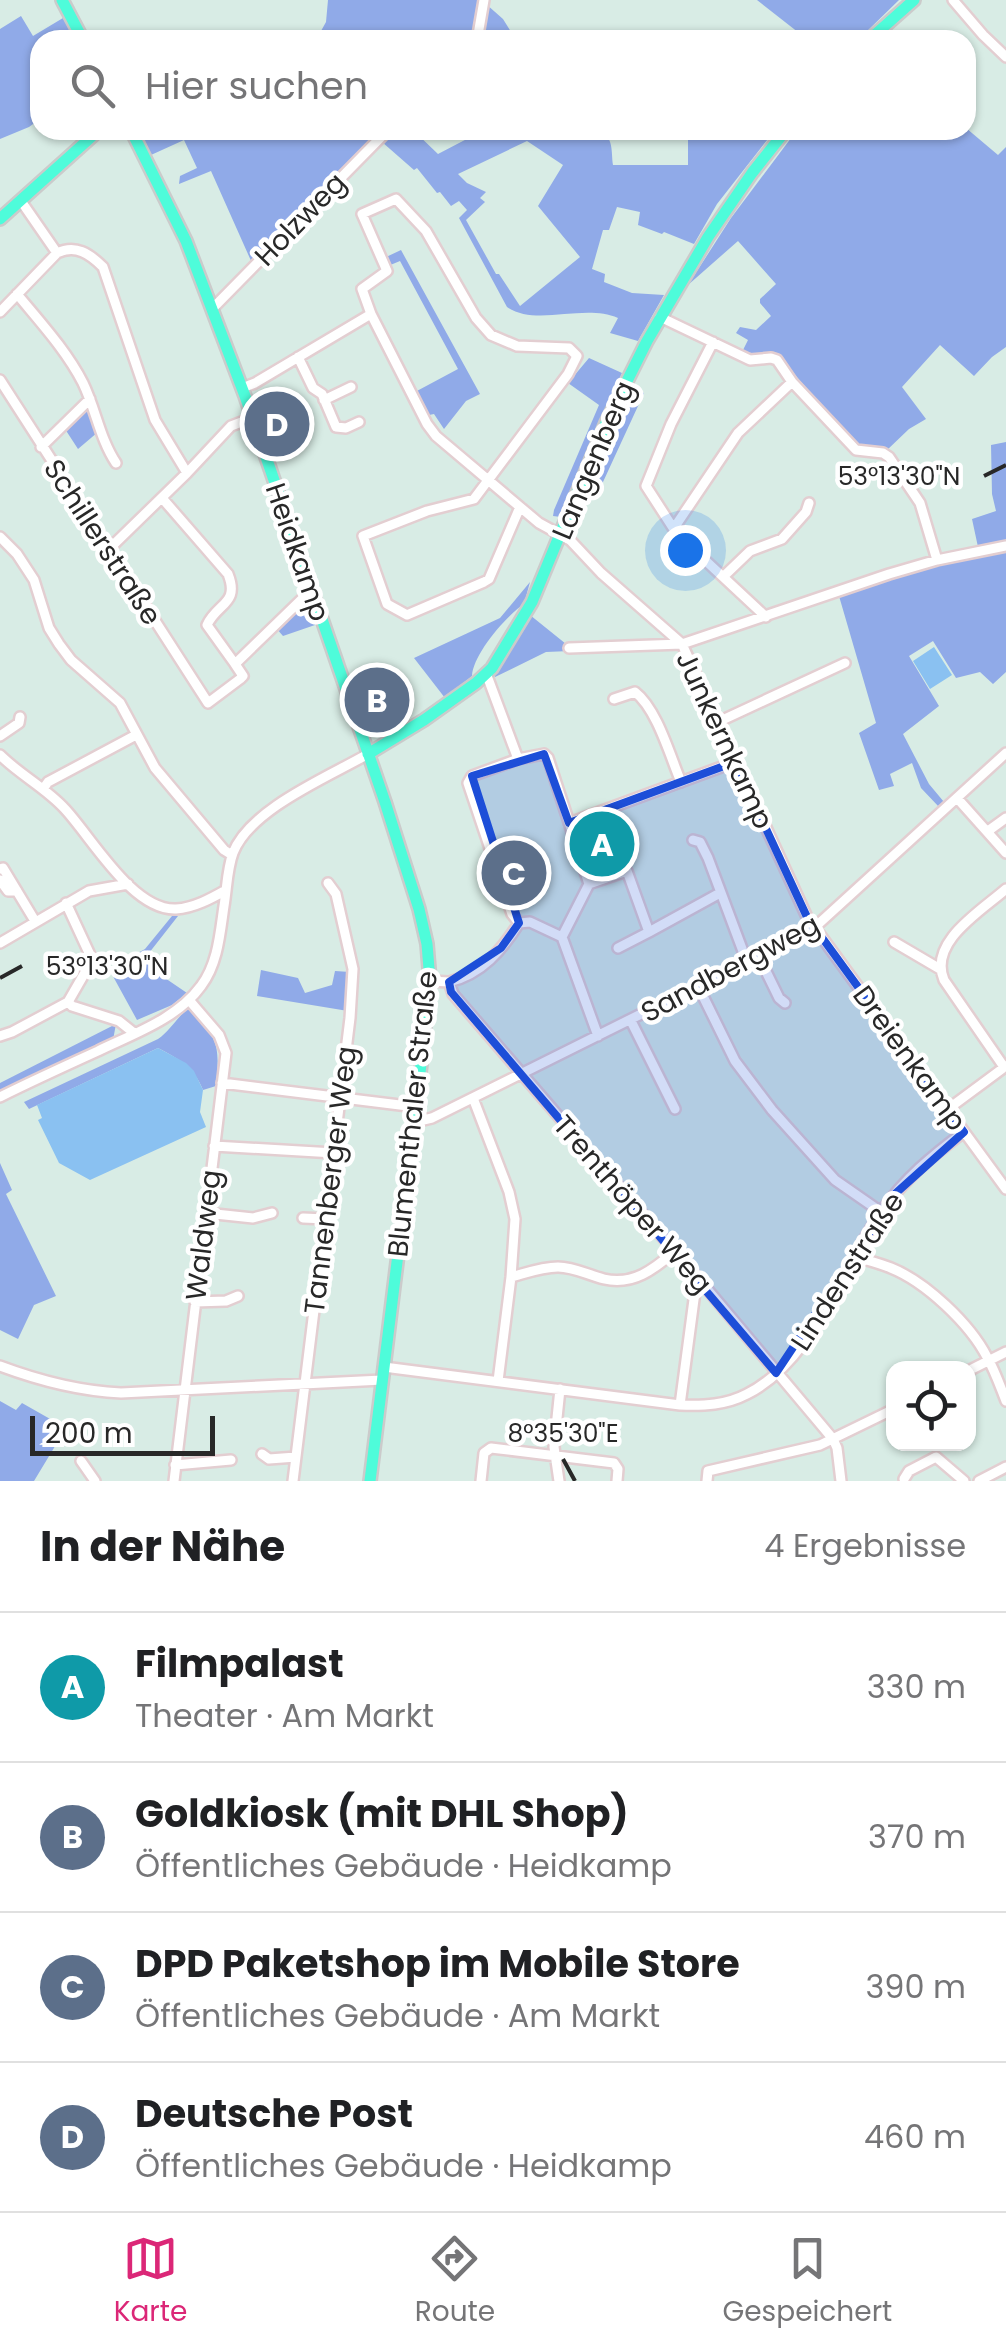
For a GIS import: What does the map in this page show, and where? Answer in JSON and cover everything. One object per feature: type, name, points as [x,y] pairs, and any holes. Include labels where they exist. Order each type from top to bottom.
[{"type":"main road","points":[[62,0],[78,30]]},
{"type":"main road","points":[[880,30],[914,0]]},
{"type":"main road","points":[[0,219],[88,140]]},
{"type":"main road","name":"Heidkamp","points":[[136,140],[171,207],[213,308],[368,754]]},
{"type":"main road","name":"Langenberg","points":[[368,754],[424,720],[486,673],[515,632],[532,602],[606,423],[660,317],[718,221],[778,140]]},
{"type":"main road","name":"Blumenthaler Straße","points":[[368,754],[419,909],[430,982],[370,1481]]},
{"type":"street","points":[[479,30],[484,0]]},
{"type":"street","points":[[953,0],[1006,57]]},
{"type":"street","name":"Holzweg","points":[[213,308],[378,140]]},
{"type":"street","points":[[242,388],[371,314],[362,289],[387,271],[362,214],[396,199],[426,231],[476,318],[492,336],[517,346],[569,348],[577,356],[568,374],[474,499],[427,511],[363,536],[386,604],[407,615],[484,582],[520,507]]},
{"type":"street","points":[[21,200],[57,253]]},
{"type":"street","points":[[0,312],[57,253],[64,249],[86,252],[103,267],[155,420],[187,473]]},
{"type":"street","points":[[18,294],[64,352],[90,399],[116,464]]},
{"type":"street","name":"Junkernkamp","points":[[371,314],[436,436],[539,523],[576,545],[600,573],[682,644],[814,928]]},
{"type":"street","points":[[660,317],[750,360],[777,360],[792,382],[856,450],[889,457],[920,503],[937,560]]},
{"type":"street","points":[[714,342],[671,424],[646,482],[647,490],[677,534],[766,617]]},
{"type":"street","points":[[298,357],[313,388],[322,394],[336,426],[346,428],[359,422]]},
{"type":"street","points":[[674,528],[738,434],[792,382]]},
{"type":"street","name":"Schillerstraße","points":[[1,384],[208,703],[243,676],[234,664]]},
{"type":"street","points":[[324,400],[351,387]]},
{"type":"street","points":[[42,446],[90,399]]},
{"type":"street","points":[[108,550],[231,426],[252,418]]},
{"type":"street","points":[[162,498],[228,574],[233,587],[229,600],[207,625],[234,664],[312,593]]},
{"type":"street","points":[[724,576],[750,551],[782,538],[806,512],[809,503]]},
{"type":"street","points":[[0,538],[17,554],[34,580],[58,644],[120,703],[155,768],[232,855]]},
{"type":"street","points":[[569,648],[682,644],[937,560],[1006,546]]},
{"type":"street","points":[[718,722],[844,664]]},
{"type":"street","points":[[486,673],[518,759]]},
{"type":"street","points":[[614,699],[635,692],[643,698],[682,782]]},
{"type":"street","points":[[0,736],[19,723],[20,717]]},
{"type":"street","points":[[43,788],[136,735]]},
{"type":"street","points":[[0,1097],[134,1034],[189,1000],[213,964],[232,855],[244,834],[272,809],[368,754]]},
{"type":"street","points":[[519,923],[512,914],[468,783],[472,776],[544,754],[589,884]]},
{"type":"street","name":"Sandbergweg","points":[[415,1122],[428,1120],[814,928],[1006,754]]},
{"type":"street","points":[[2,761],[43,788],[128,884],[152,903],[174,909],[194,905],[226,890]]},
{"type":"street","points":[[569,823],[735,762]]},
{"type":"street","points":[[957,798],[1006,854]]},
{"type":"street","points":[[988,831],[1006,818]]},
{"type":"street","points":[[693,840],[700,842],[708,858],[748,962]]},
{"type":"street","points":[[0,868],[35,921]]},
{"type":"street","points":[[562,937],[589,884],[627,871],[650,932]]},
{"type":"street","points":[[0,880],[8,891],[17,891]]},
{"type":"street","points":[[0,943],[88,891],[128,884]]},
{"type":"street","name":"Tannenberger Weg","points":[[293,1481],[353,969],[336,894],[328,884]]},
{"type":"street","points":[[948,1109],[1005,1066],[944,980],[940,969],[942,953],[954,936],[1006,889]]},
{"type":"street","points":[[618,948],[720,893]]},
{"type":"street","points":[[0,1036],[68,1002],[91,962],[66,903]]},
{"type":"street","points":[[519,923],[530,922],[562,937],[598,1036]]},
{"type":"street","points":[[430,982],[449,982],[479,969],[508,941],[519,923]]},
{"type":"street","name":"Dreienkamp","points":[[814,928],[1006,1189]]},
{"type":"street","points":[[894,942],[940,969]]},
{"type":"street","points":[[758,957],[784,1003]]},
{"type":"street","name":"Trenthöper Weg","points":[[449,982],[453,994],[833,1439]]},
{"type":"street","points":[[698,986],[736,1061],[772,1110],[834,1180],[881,1212]]},
{"type":"street","name":"Waldweg","points":[[174,1481],[226,1053],[212,1026],[189,1000]]},
{"type":"street","points":[[68,1002],[119,1022],[134,1034]]},
{"type":"street","points":[[631,1020],[675,1109]]},
{"type":"street","points":[[222,1083],[416,1107]]},
{"type":"street","points":[[473,1098],[513,1204],[511,1277],[498,1380]]},
{"type":"street","name":"Lindenstraße","points":[[0,1366],[88,1392],[184,1392],[305,1385],[383,1373],[498,1380],[680,1404],[705,1406],[731,1401],[776,1373],[812,1330],[896,1192],[926,1161],[964,1132]]},
{"type":"street","points":[[214,1146],[334,1153]]},
{"type":"street","points":[[206,1214],[253,1218],[272,1213]]},
{"type":"street","points":[[303,1218],[326,1219]]},
{"type":"street","points":[[511,1277],[558,1267],[606,1280],[631,1280],[674,1252]]},
{"type":"street","points":[[854,1256],[908,1277],[961,1321],[989,1360],[1006,1400]]},
{"type":"street","points":[[680,1404],[696,1277]]},
{"type":"street","points":[[195,1302],[226,1301],[238,1296]]},
{"type":"street","points":[[976,1366],[1006,1352]]},
{"type":"street","points":[[559,1481],[554,1456],[560,1389]]},
{"type":"street","points":[[707,1481],[708,1471],[820,1445],[886,1413]]},
{"type":"street","points":[[833,1439],[841,1481]]},
{"type":"street","points":[[481,1481],[487,1449],[614,1464],[618,1469],[617,1481]]},
{"type":"street","points":[[262,1454],[268,1459],[296,1458]]},
{"type":"street","points":[[904,1479],[909,1471],[936,1456],[964,1481]]},
{"type":"street","points":[[175,1465],[232,1460]]},
{"type":"street","points":[[81,1462],[96,1481]]},
{"type":"street","points":[[979,1481],[1006,1467]]},
{"type":"highlighted area","points":[[544,754],[569,823],[735,762],[807,917],[964,1132],[896,1193],[776,1373],[451,992],[449,982],[501,948],[519,923],[472,776]]},
{"type":"shaded area","points":[[328,0],[478,0],[473,30],[322,30]]},
{"type":"shaded area","points":[[757,0],[899,0],[868,30],[795,30]]},
{"type":"shaded area","points":[[486,4],[510,30],[481,30]]},
{"type":"shaded area","points":[[21,16],[30,31],[30,126],[0,139],[0,29]]},
{"type":"shaded area","points":[[63,18],[70,30],[43,30]]},
{"type":"shaded area","points":[[976,136],[998,155],[1006,147],[1006,347],[974,376],[940,345],[902,387],[926,419],[886,451],[859,445],[776,353],[742,352],[748,340],[736,333],[740,327],[756,330],[771,316],[760,299],[776,284],[738,241],[688,285],[731,218],[790,140],[976,140]]},
{"type":"shaded area","points":[[144,140],[184,140],[151,155]]},
{"type":"shaded area","points":[[184,140],[372,140],[252,263],[211,171],[179,184],[180,176],[197,168]]},
{"type":"shaded area","points":[[423,140],[438,154],[465,140],[609,140],[613,165],[688,165],[688,140],[767,140],[717,204],[694,244],[638,225],[640,212],[617,207],[609,230],[603,230],[592,269],[605,274],[604,282],[632,293],[664,295],[638,341],[610,333],[618,318],[605,314],[532,315],[507,307],[459,218],[467,210],[459,201],[451,206],[417,168],[414,170],[382,142]],"holes":[[[527,141],[563,165],[538,206],[580,257],[520,306],[496,274],[466,220],[485,202],[480,198],[486,192],[458,174]]]},
{"type":"shaded area","points":[[401,250],[480,394],[466,401],[444,429],[434,414],[429,415],[421,405],[415,392],[458,369],[400,261],[388,266],[384,258]]},
{"type":"shaded area","points":[[589,358],[622,373],[561,517],[553,516],[599,405],[568,383]]},
{"type":"shaded area","points":[[633,388],[644,393],[597,495],[587,487]]},
{"type":"shaded area","points":[[85,408],[91,409],[98,432],[78,449],[65,429]]},
{"type":"shaded area","points":[[1006,442],[1006,542],[978,547],[972,519],[996,511],[991,445]]},
{"type":"shaded area","points":[[1006,551],[1006,672],[993,684],[980,672],[956,678],[933,641],[909,656],[939,706],[903,734],[929,784],[944,802],[939,807],[921,788],[912,763],[890,774],[894,786],[879,790],[859,733],[876,723],[839,596],[936,565]]},
{"type":"shaded area","points":[[530,582],[524,604],[492,636],[478,657],[472,676],[445,698],[414,658],[500,618]]},
{"type":"shaded area","points":[[308,602],[315,625],[283,636],[276,628]]},
{"type":"shaded area","points":[[530,615],[570,651],[546,652],[495,677],[495,668]]},
{"type":"shaded area","points":[[934,647],[952,675],[930,689],[913,661]]},
{"type":"shaded area","points":[[172,916],[178,916],[149,953],[167,967],[162,976],[187,993],[172,1005],[137,1020],[109,969],[145,949]]},
{"type":"shaded area","points":[[261,970],[298,978],[305,993],[332,985],[335,971],[350,972],[348,1011],[257,996]]},
{"type":"shaded area","points":[[189,1008],[215,1044],[216,1086],[203,1090],[185,1064],[158,1048],[29,1109],[24,1102],[158,1039]]},
{"type":"shaded area","points":[[116,1024],[113,1040],[0,1093],[0,1083]]},
{"type":"shaded area","points":[[158,1048],[194,1071],[203,1090],[200,1112],[206,1127],[90,1180],[59,1163],[38,1120],[42,1118],[37,1105]]},
{"type":"shaded area","points":[[0,1163],[12,1190],[6,1194],[56,1296],[34,1305],[18,1339],[0,1330]]},
{"type":"shaded area","points":[[0,1401],[16,1410],[22,1403],[66,1428],[34,1481],[0,1481]]},
{"type":"place","name":"Deutsche Post","points":[[277,424]]},
{"type":"place","name":"Goldkiosk (mit DHL Shop)","points":[[377,700]]},
{"type":"place","name":"Filmpalast","points":[[602,844]]},
{"type":"place","name":"DPD Paketshop im Mobile Store","points":[[514,873]]}]
